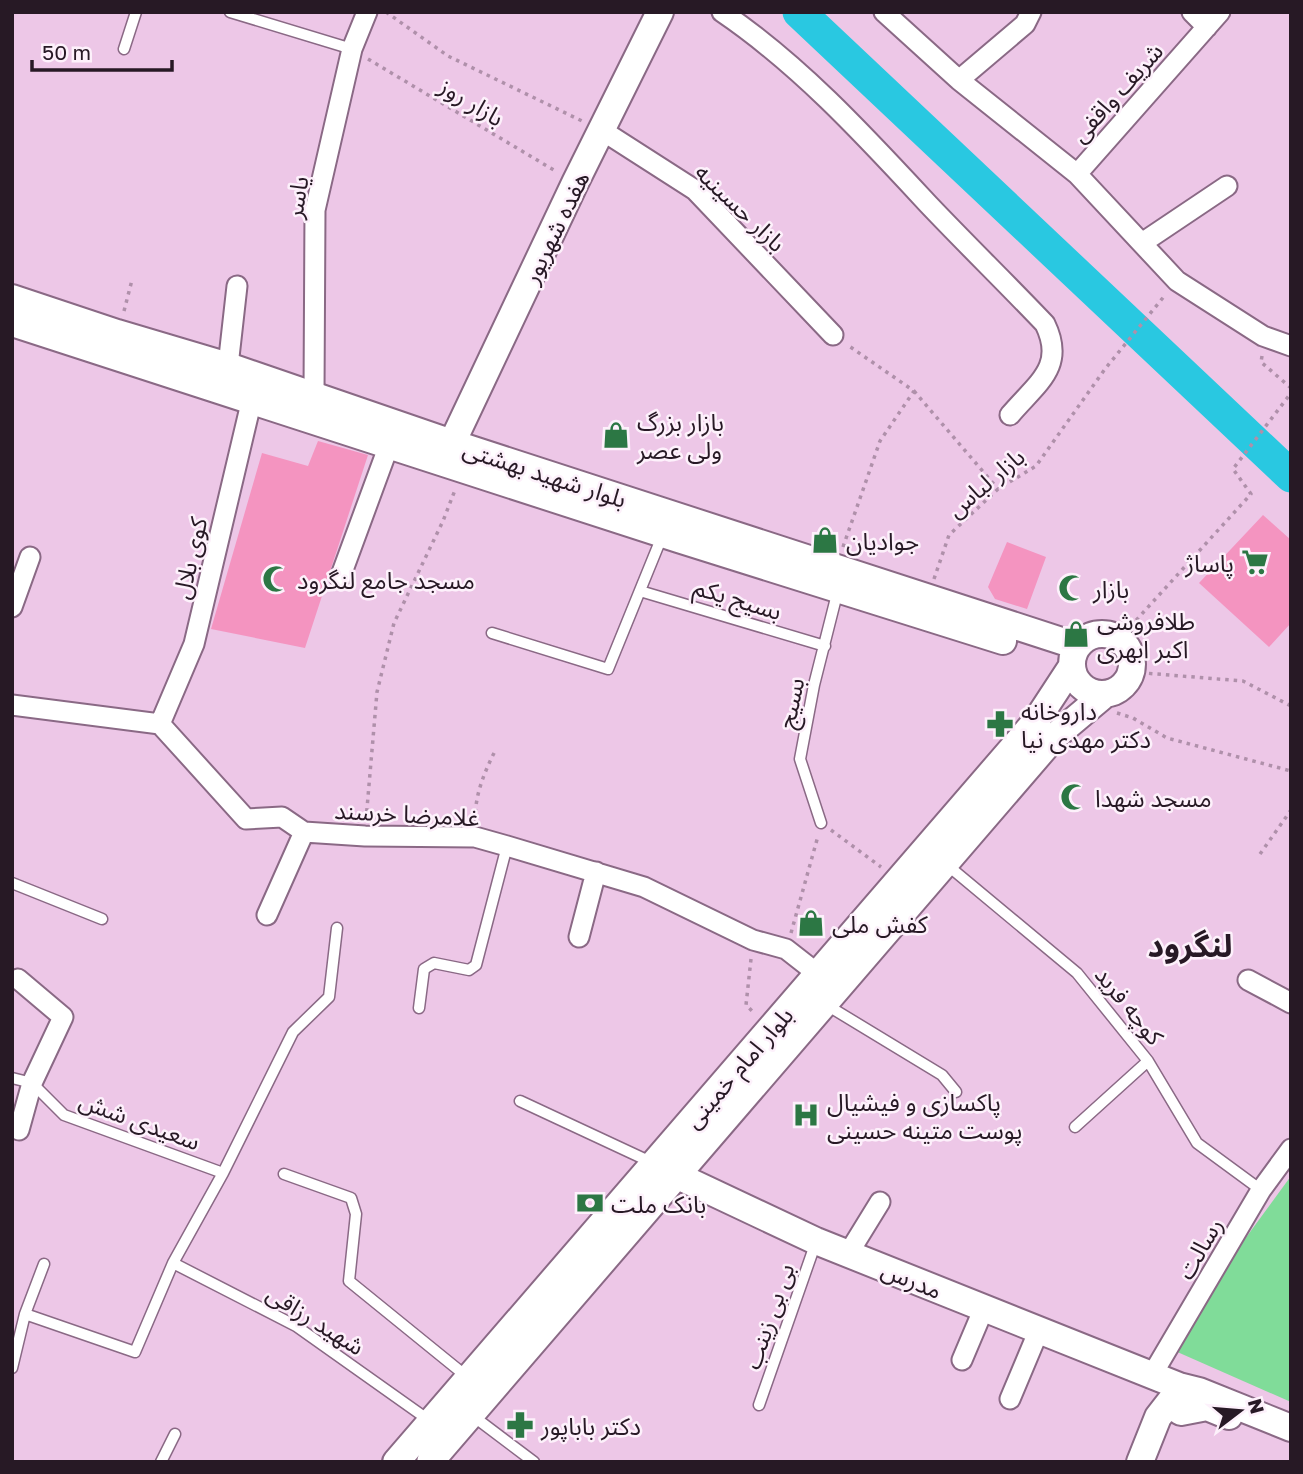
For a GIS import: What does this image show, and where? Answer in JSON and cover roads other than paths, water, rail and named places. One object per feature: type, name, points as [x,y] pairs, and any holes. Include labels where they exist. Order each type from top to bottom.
[{"type":"main road","name":"هفده شهریور","points":[[452,443],[575,183],[660,12]]},
{"type":"main road","name":"بلوار شهید بهشتی","points":[[12,298],[314,394],[837,579],[1074,658]]},
{"type":"main road","name":"بلوار شهید بهشتی","points":[[12,323],[663,534],[837,579],[927,597],[1074,658]]},
{"type":"main road","points":[[452,443],[464,469]]},
{"type":"main road","points":[[1092,635],[1111,635],[1119,639],[1130,653],[1132,671],[1122,688],[1098,700],[1082,687],[1075,677],[1074,658],[1092,635]]},
{"type":"main road","name":"بلوار امام خمینی","points":[[430,1462],[665,1170],[772,1029],[1036,721],[1074,658]]},
{"type":"main road","name":"بلوار امام خمینی","points":[[396,1462],[470,1379],[824,1003],[1054,737],[1098,700]]},
{"type":"main road","name":"مدرس","points":[[665,1170],[816,1241],[1152,1375],[1177,1399],[1199,1391],[1291,1428]]},
{"type":"main road","points":[[1177,1399],[1207,1407],[1291,1441]]},
{"type":"main road","points":[[1140,1462],[1158,1417],[1177,1399]]},
{"type":"main road","points":[[1155,1462],[1177,1399]]},
{"type":"street","name":"یاسر","points":[[314,394],[315,211],[352,49],[367,12]]},
{"type":"street","points":[[722,12],[786,61],[838,110],[1045,324],[1053,340],[1053,360],[1010,415]]},
{"type":"street","points":[[884,12],[959,80],[1077,174],[1177,281],[1263,336],[1288,340]]},
{"type":"street","points":[[959,80],[1025,24],[1031,12]]},
{"type":"street","points":[[1192,12],[1214,20]]},
{"type":"street","name":"شریف واقفی","points":[[1077,174],[1214,20]]},
{"type":"street","name":"بازار حسینیه","points":[[603,131],[695,190],[833,335]]},
{"type":"street","points":[[1142,243],[1227,186]]},
{"type":"street","points":[[228,366],[237,286]]},
{"type":"street","name":"کوی بلال","points":[[160,724],[194,644],[252,399]]},
{"type":"street","points":[[340,578],[389,445]]},
{"type":"street","points":[[12,607],[30,557]]},
{"type":"street","points":[[12,705],[160,724]]},
{"type":"street","name":"غلامرضا خرسند","points":[[160,724],[246,819],[282,817],[304,832],[365,836],[474,837],[508,846],[644,887],[753,940],[786,949],[818,974]]},
{"type":"street","points":[[267,915],[304,832]]},
{"type":"street","points":[[579,937],[596,872]]},
{"type":"street","points":[[18,979],[63,1017],[32,1083],[19,1130]]},
{"type":"street","points":[[1248,980],[1291,1003]]},
{"type":"street","name":"رسالت","points":[[1152,1375],[1261,1190],[1291,1149]]},
{"type":"street","points":[[848,1254],[880,1202]]},
{"type":"street","points":[[962,1360],[984,1308]]},
{"type":"street","points":[[1010,1399],[1039,1330]]},
{"type":"lane","points":[[124,49],[136,12]]},
{"type":"lane","points":[[230,12],[352,49]]},
{"type":"lane","points":[[492,633],[608,669],[663,534]]},
{"type":"lane","name":"بسیج","points":[[821,823],[800,760],[837,579]]},
{"type":"lane","name":"بسیج یکم","points":[[640,591],[825,646]]},
{"type":"lane","points":[[419,1008],[424,969],[429,965],[434,963],[470,970],[476,965],[508,846]]},
{"type":"lane","name":"کوچه فرید","points":[[945,864],[1077,973],[1148,1060],[1197,1143],[1261,1190]]},
{"type":"lane","points":[[12,883],[102,919]]},
{"type":"lane","points":[[24,1314],[135,1352],[173,1263],[223,1173],[293,1032],[328,997],[337,928]]},
{"type":"lane","points":[[824,1003],[942,1076],[956,1093]]},
{"type":"lane","points":[[1075,1127],[1148,1060]]},
{"type":"lane","points":[[12,1078],[32,1083]]},
{"type":"lane","name":"سعیدی شش","points":[[32,1083],[64,1115],[223,1173]]},
{"type":"lane","points":[[520,1101],[665,1170]]},
{"type":"lane","points":[[284,1174],[351,1198],[356,1214],[349,1281],[470,1379]]},
{"type":"lane","name":"بی بی زینب","points":[[759,1405],[816,1241]]},
{"type":"lane","name":"شهید رزاقی","points":[[173,1263],[296,1326],[430,1422]]},
{"type":"lane","points":[[12,1368],[24,1314],[44,1264]]},
{"type":"lane","points":[[471,1414],[534,1462]]},
{"type":"lane","points":[[161,1462],[175,1434]]},
{"type":"waterway","points":[[799,12],[1291,476]]},
{"type":"place","name":"بازار بزرگ ولی عصر","points":[[616,435]]},
{"type":"place","name":"جوادیان","points":[[825,540]]},
{"type":"place","name":"پاساژ","points":[[1255,562]]},
{"type":"place","name":"مسجد جامع لنگرود","points":[[276,579]]},
{"type":"place","name":"بازار","points":[[1072,588]]},
{"type":"place","name":"طلافروشی اکبر ابهری","points":[[1076,634]]},
{"type":"place","name":"داروخانه دکتر مهدی نیا","points":[[1000,724]]},
{"type":"place","name":"مسجد شهدا","points":[[1074,797]]},
{"type":"place","name":"کفش ملی","points":[[811,923]]},
{"type":"place","name":"پاکسازی و فیشیال پوست متینه حسینی","points":[[806,1115]]},
{"type":"place","name":"بانک ملت","points":[[590,1203]]},
{"type":"place","name":"دکتر باباپور","points":[[520,1425]]},
{"type":"district","name":"لنگرود","points":[[1190,945]]}]
